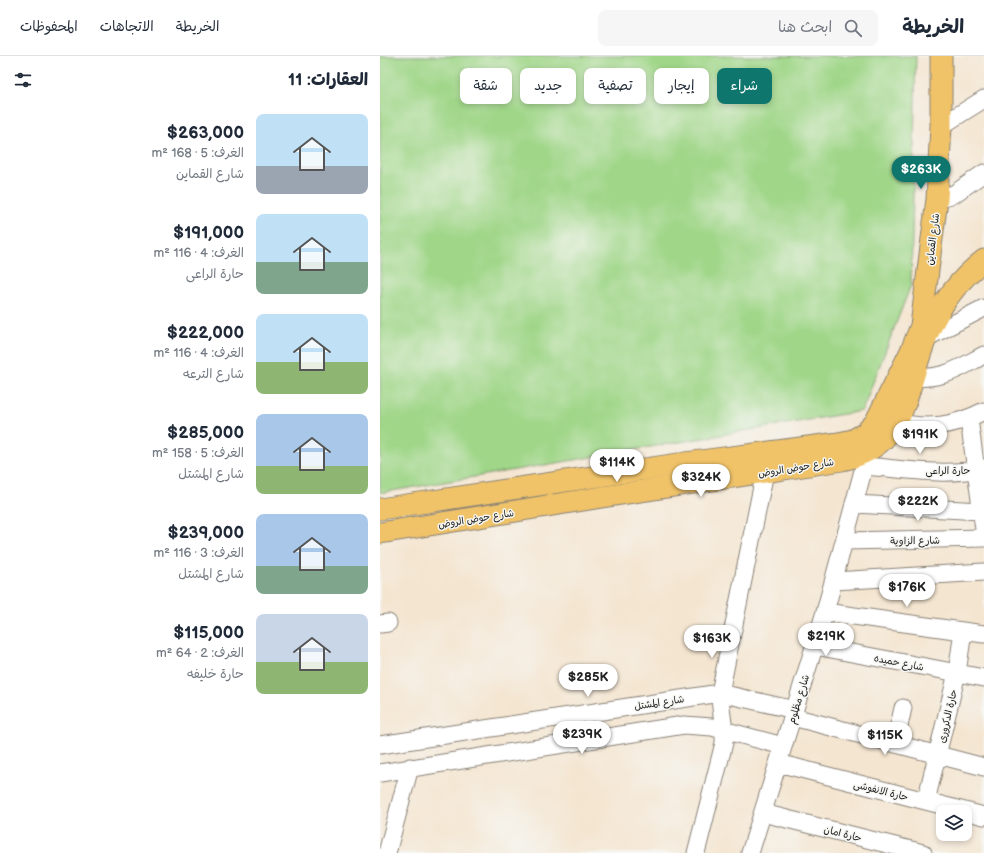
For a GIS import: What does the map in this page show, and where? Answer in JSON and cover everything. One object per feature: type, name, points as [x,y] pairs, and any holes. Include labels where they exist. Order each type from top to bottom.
[{"type":"main road","name":"شارع القماين","points":[[924,332],[937,199],[944,57]]},
{"type":"main road","points":[[924,332],[935,319],[962,280],[984,260]]},
{"type":"main road","name":"شارع حوض الروض","points":[[380,534],[686,484],[842,460],[866,459],[896,422],[903,408],[914,377],[924,332]]},
{"type":"main road","name":"شارع حوض الروض","points":[[380,509],[599,475],[839,443],[859,437],[875,423],[912,351],[924,332]]},
{"type":"main road","points":[[685,463],[686,484]]},
{"type":"main road","points":[[599,475],[602,497]]},
{"type":"street","points":[[941,126],[984,99]]},
{"type":"street","points":[[937,199],[954,194],[984,174]]},
{"type":"street","points":[[962,280],[984,268]]},
{"type":"street","points":[[924,332],[984,308]]},
{"type":"street","points":[[914,377],[928,378],[942,376],[984,356]]},
{"type":"street","points":[[896,422],[915,427],[935,427],[969,419],[984,411]]},
{"type":"street","points":[[969,419],[980,469],[981,511],[984,529]]},
{"type":"street","name":"حارة الراعى","points":[[866,459],[944,471],[980,469]]},
{"type":"street","name":"شارع مظلوم","points":[[755,852],[763,813],[825,612],[866,459]]},
{"type":"street","points":[[696,853],[722,754],[725,732],[720,693],[765,472]]},
{"type":"street","points":[[855,504],[981,511]]},
{"type":"street","name":"شارع الزاوية","points":[[845,541],[984,538]]},
{"type":"street","points":[[834,581],[984,572]]},
{"type":"street","points":[[825,612],[984,634]]},
{"type":"street","name":"حارة الدكرورى","points":[[926,801],[957,673],[963,631]]},
{"type":"street","name":"شارع حميده","points":[[815,646],[984,678]]},
{"type":"street","name":"شارع المشتل","points":[[380,745],[720,693],[895,744],[984,767]]},
{"type":"street","points":[[895,744],[903,708]]},
{"type":"street","points":[[380,774],[684,725],[712,727],[725,732],[784,746]]},
{"type":"street","name":"حارة الانفوشى","points":[[778,763],[984,816]]},
{"type":"street","points":[[386,853],[410,768]]},
{"type":"street","name":"حارة امان","points":[[763,813],[923,853]]},
{"type":"green space","points":[[380,56],[916,56],[911,285],[862,411],[380,493]]}]
